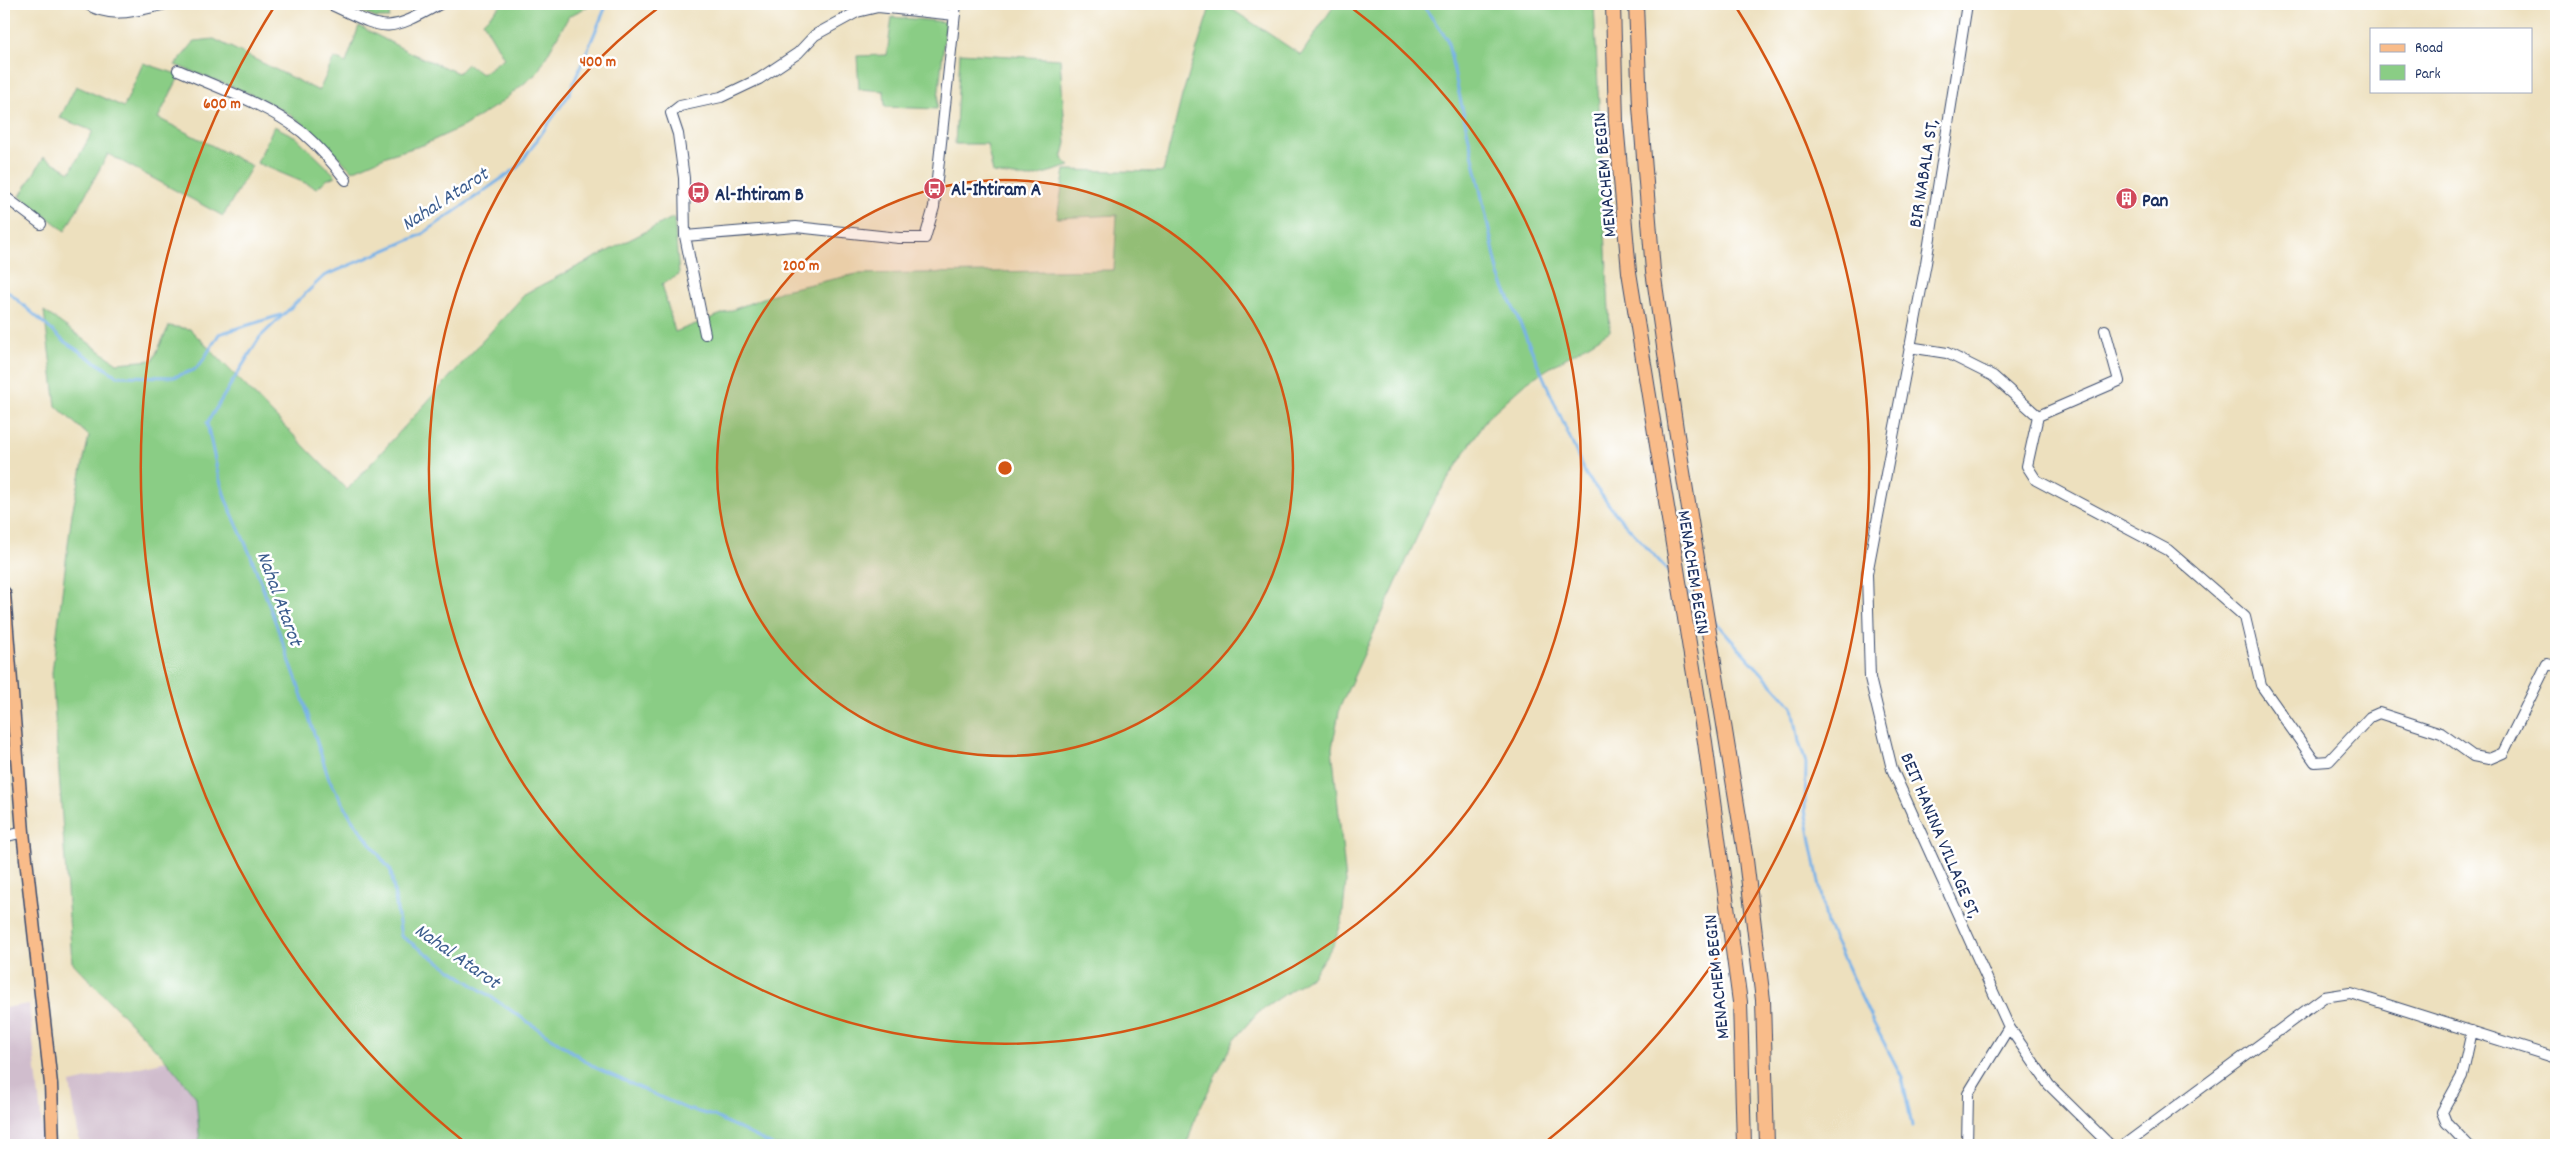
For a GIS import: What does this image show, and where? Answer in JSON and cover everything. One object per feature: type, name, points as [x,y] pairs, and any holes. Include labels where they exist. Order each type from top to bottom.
[{"type":"highway","name":"MENACHEM BEGIN","points":[[1612,4],[1616,122],[1629,272],[1704,742],[1740,1002],[1744,1145]]},
{"type":"highway","name":"MENACHEM BEGIN","points":[[1636,4],[1642,125],[1653,271],[1676,428],[1746,860],[1764,1000],[1767,1145]]},
{"type":"main road","points":[[4,594],[23,832],[51,1084],[61,1145]]},
{"type":"main road","points":[[51,1084],[54,1145]]},
{"type":"street","points":[[87,4],[97,10],[113,14],[166,4]]},
{"type":"street","points":[[330,4],[382,27],[407,22],[440,4]]},
{"type":"street","points":[[407,22],[423,4]]},
{"type":"street","points":[[685,236],[796,226],[899,238],[925,238],[934,207],[956,4]]},
{"type":"street","name":"BIR NABALA ST,","points":[[1909,347],[1926,263],[1967,4]]},
{"type":"street","points":[[705,334],[685,236],[684,178],[678,134],[671,113],[680,106],[721,97],[759,79],[798,53],[816,35],[858,12],[878,8],[955,15]]},
{"type":"street","points":[[178,70],[245,100],[302,132],[334,164],[346,180]]},
{"type":"street","points":[[4,196],[41,224]]},
{"type":"street","points":[[2038,416],[2118,381],[2105,330]]},
{"type":"street","points":[[1909,347],[1947,353],[1993,376],[2038,416]]},
{"type":"street","name":"BEIT HANINA VILLAGE ST,","points":[[1909,347],[1867,574],[1870,678],[1892,769],[2008,1027],[2049,1085],[2110,1145]]},
{"type":"street","points":[[2038,416],[2027,466],[2036,480],[2168,550],[2245,617],[2261,686],[2315,762],[2329,761],[2370,717],[2379,713],[2441,733],[2473,756],[2489,759],[2503,753],[2547,664],[2556,666]]},
{"type":"street","points":[[4,837],[23,832]]},
{"type":"street","points":[[2124,1145],[2324,997],[2350,992],[2556,1058]]},
{"type":"street","points":[[1967,1145],[1968,1094],[2008,1027]]},
{"type":"street","points":[[2468,1145],[2446,1122],[2442,1112],[2462,1076],[2472,1031]]},
{"type":"shaded area","points":[[29,1004],[44,1145],[4,1145],[4,1008]]},
{"type":"shaded area","points":[[175,1059],[205,1113],[199,1145],[80,1145],[70,1083]]},
{"type":"green space","points":[[344,4],[391,4],[389,18],[376,18]]},
{"type":"green space","points":[[502,4],[587,4],[587,7],[569,16],[537,73],[499,104],[464,126],[423,145],[389,155],[352,171],[314,133],[276,106],[248,93],[175,65],[195,41],[214,39],[319,91],[334,58],[346,63],[359,26],[413,54],[458,73],[467,64],[482,74],[504,58],[483,22]]},
{"type":"green space","points":[[1211,4],[1224,4],[1301,55],[1335,4],[1594,4],[1610,331],[1528,381],[1487,418],[1431,506],[1340,707],[1332,748],[1346,882],[1342,921],[1334,944],[1312,976],[1257,1013],[1233,1041],[1195,1118],[1187,1145],[200,1145],[196,1097],[165,1059],[72,962],[52,673],[72,513],[89,436],[56,406],[44,311],[117,363],[153,360],[169,326],[190,329],[347,490],[526,293],[674,217],[679,275],[662,284],[675,332],[784,290],[857,274],[1114,270],[1117,215],[1057,218],[1065,170],[1163,172],[1182,96]]},
{"type":"green space","points":[[892,17],[946,22],[937,109],[885,107],[884,91],[859,89],[857,56],[887,55]]},
{"type":"green space","points":[[960,53],[1060,59],[1066,143],[1062,159],[1070,166],[1029,178],[993,173],[987,144],[955,144]]},
{"type":"green space","points":[[143,63],[180,75],[158,118],[252,166],[223,216],[108,154],[65,231],[20,196],[44,157],[70,172],[93,131],[60,118],[76,86],[124,107]]},
{"type":"green space","points":[[274,126],[296,137],[336,176],[326,180],[317,188],[257,163]]},
{"type":"waterway","name":"Nahal Atarot","points":[[607,4],[568,96],[518,167],[421,235],[324,276],[260,337],[207,423],[218,474],[226,500],[251,556],[296,678],[329,779],[352,819],[391,871],[401,936],[596,1068],[687,1109],[714,1116],[772,1145]]},
{"type":"waterway","points":[[1422,4],[1447,39],[1499,275],[1586,475],[1617,515],[1673,576]]},
{"type":"waterway","points":[[4,288],[65,342],[117,376],[174,377],[194,370],[202,362],[219,334],[281,315]]},
{"type":"waterway","points":[[1686,590],[1700,606]]},
{"type":"waterway","points":[[1713,620],[1793,707],[1799,742],[1806,763],[1805,810],[1827,924],[1871,1018],[1902,1077],[1912,1126]]},
{"type":"place","name":"Al-Ihtiram A","points":[[935,188]]},
{"type":"place","name":"Al-Ihtiram B","points":[[699,193]]},
{"type":"place","name":"Pan","points":[[2126,199]]}]
